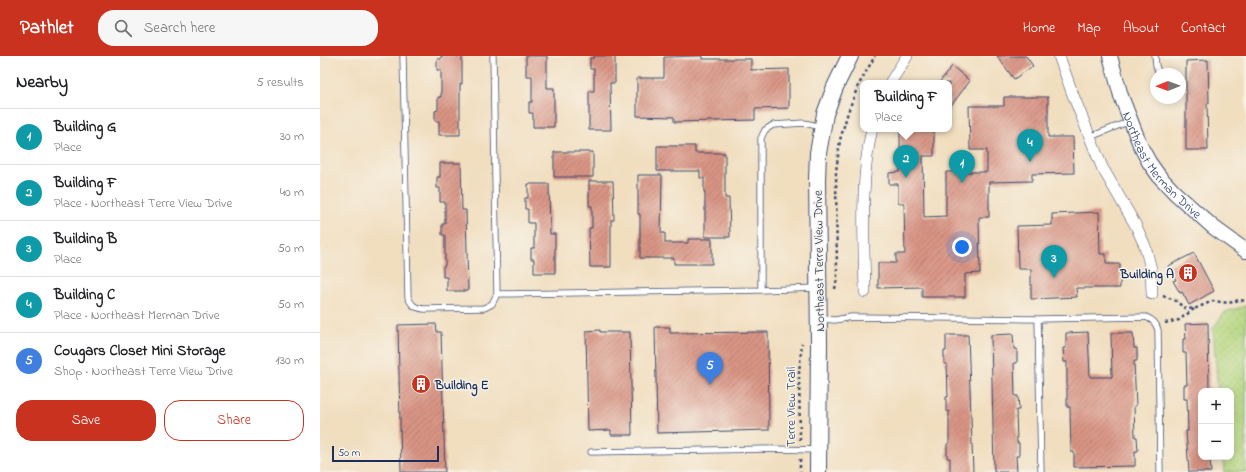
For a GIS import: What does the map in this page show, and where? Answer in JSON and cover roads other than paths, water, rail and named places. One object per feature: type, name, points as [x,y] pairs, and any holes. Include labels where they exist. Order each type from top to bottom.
[{"type":"main road","name":"Northeast Terre View Drive","points":[[818,472],[818,153],[822,127],[835,87],[850,56]]},
{"type":"street","points":[[892,80],[907,56]]},
{"type":"street","points":[[1059,56],[1102,168],[1136,226],[1145,246],[1151,269],[1152,294]]},
{"type":"street","name":"Northeast Merman Drive","points":[[1110,56],[1121,96],[1130,121],[1149,162],[1159,176],[1175,193],[1213,227],[1246,251]]},
{"type":"street","points":[[864,292],[865,189],[872,132]]},
{"type":"lane","points":[[403,56],[408,297],[412,306],[420,309],[484,308],[492,304],[497,294],[493,56]]},
{"type":"lane","points":[[1155,56],[1157,68]]},
{"type":"lane","points":[[1090,137],[1130,121]]},
{"type":"lane","points":[[761,290],[761,138],[765,130],[773,125],[804,123],[822,127]]},
{"type":"lane","points":[[497,294],[818,288]]},
{"type":"lane","points":[[818,319],[835,320],[858,317],[1038,320],[1146,317],[1153,320],[1157,325],[1158,330],[1160,472]]},
{"type":"lane","points":[[1038,320],[1041,472]]},
{"type":"lane","points":[[591,452],[818,450]]},
{"type":"place","name":"Building C","points":[[1030,162]]},
{"type":"place","name":"Building F","points":[[906,178]]},
{"type":"place","name":"Building G","points":[[962,183]]},
{"type":"place","name":"Building A","points":[[1188,273]]},
{"type":"place","name":"Building B","points":[[1054,278]]},
{"type":"place","name":"Building E","points":[[421,384]]},
{"type":"place","name":"Cougars Closet Mini Storage","points":[[710,385]]}]
